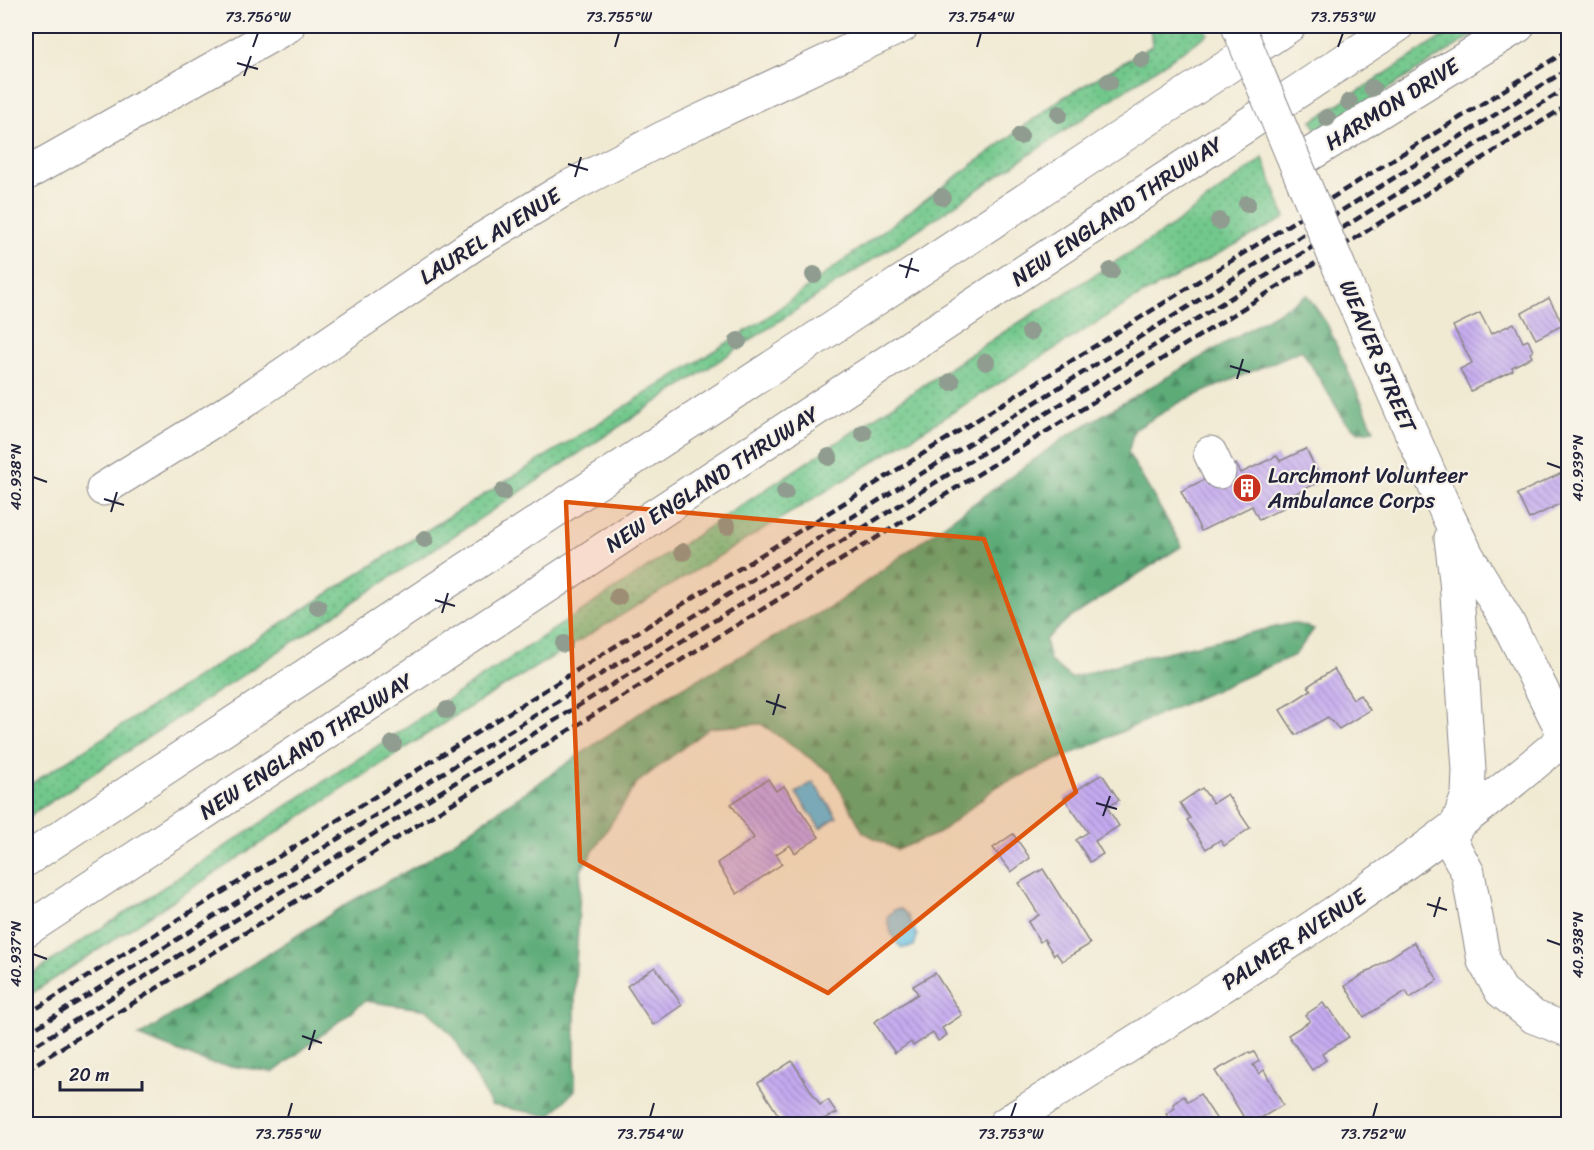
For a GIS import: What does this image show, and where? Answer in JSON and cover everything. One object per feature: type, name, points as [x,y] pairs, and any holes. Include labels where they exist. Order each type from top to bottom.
[{"type":"main road","points":[[26,174],[288,26]]},
{"type":"main road","name":"LAUREL AVENUE","points":[[103,489],[237,406],[474,244],[565,189],[665,137],[902,26]]},
{"type":"main road","name":"WEAVER STREET","points":[[1238,26],[1306,158],[1350,293],[1448,516],[1467,555],[1507,621],[1568,738]]},
{"type":"main road","points":[[26,860],[1289,26]]},
{"type":"main road","name":"NEW ENGLAND THRUWAY","points":[[26,930],[1397,26]]},
{"type":"main road","name":"HARMON DRIVE","points":[[1306,158],[1518,26]]},
{"type":"main road","points":[[1448,516],[1456,580],[1469,770],[1468,795],[1452,831],[1468,873],[1481,951],[1501,992],[1534,1017],[1569,1030]]},
{"type":"main road","name":"PALMER AVENUE","points":[[1005,1125],[1366,893],[1452,831],[1568,738]]},
{"type":"highlighted area","points":[[566,502],[984,539],[1076,792],[828,993],[580,861]]},
{"type":"green space","points":[[1150,26],[1204,26],[1208,34],[928,223],[26,818],[26,787],[421,534],[762,321],[1061,99],[1152,46]]},
{"type":"green space","points":[[1459,26],[1488,26],[1318,133],[1312,121]]},
{"type":"green space","points":[[1263,158],[1285,218],[1136,298],[836,485],[450,719],[26,997],[26,978],[1001,334],[1172,226]]},
{"type":"green space","points":[[1307,295],[1327,324],[1374,430],[1359,432],[1345,421],[1302,350],[1182,401],[1134,430],[1128,453],[1182,546],[1067,620],[1045,640],[1050,661],[1071,678],[1140,658],[1293,623],[1314,629],[1295,655],[998,786],[939,833],[897,850],[863,832],[831,773],[761,724],[709,728],[637,783],[581,870],[575,982],[575,1090],[550,1116],[491,1105],[454,1037],[428,1010],[365,1001],[274,1072],[208,1063],[139,1036],[350,902],[424,862],[656,702],[835,604],[1067,436]]},
{"type":"water","points":[[813,782],[837,817],[820,828],[796,793]]},
{"type":"water","points":[[895,909],[901,909],[908,915],[917,936],[914,946],[903,948],[892,935],[887,917]]},
{"type":"building","points":[[1549,298],[1563,325],[1536,339],[1522,313]]},
{"type":"building","points":[[1480,313],[1491,334],[1514,323],[1523,342],[1528,340],[1533,351],[1530,353],[1532,357],[1512,367],[1513,370],[1471,391],[1460,369],[1472,363],[1453,326]]},
{"type":"building","name":"Larchmont Volunteer Ambulance Corps","points":[[1306,449],[1322,481],[1296,493],[1299,500],[1259,520],[1252,506],[1201,531],[1181,491],[1236,464],[1241,473],[1277,456],[1280,461]]},
{"type":"building","points":[[1564,472],[1568,478],[1568,500],[1529,519],[1517,494]]},
{"type":"building","points":[[1334,669],[1353,699],[1360,695],[1370,710],[1339,729],[1328,717],[1296,735],[1280,710],[1311,690],[1308,686]]},
{"type":"building","points":[[1102,774],[1119,800],[1107,807],[1119,826],[1095,841],[1103,854],[1090,862],[1076,840],[1088,832],[1064,798]]},
{"type":"building","points":[[768,779],[776,791],[784,786],[819,837],[795,853],[790,845],[776,854],[782,864],[737,894],[717,863],[754,838],[731,804]]},
{"type":"building","points":[[1202,788],[1213,803],[1227,794],[1250,828],[1224,846],[1220,840],[1206,849],[1187,820],[1190,818],[1180,803]]},
{"type":"building","points":[[1013,834],[1030,858],[1011,872],[993,848]]},
{"type":"building","points":[[1043,869],[1090,944],[1062,961],[1056,953],[1054,955],[1044,939],[1040,942],[1028,922],[1039,915],[1019,883]]},
{"type":"building","points":[[1414,942],[1438,980],[1410,998],[1406,991],[1364,1017],[1345,986]]},
{"type":"building","points":[[655,967],[682,1005],[653,1025],[627,986]]},
{"type":"building","points":[[935,973],[962,1015],[942,1028],[947,1035],[938,1041],[933,1033],[913,1046],[911,1042],[895,1053],[874,1022],[918,994],[913,986]]},
{"type":"building","points":[[1323,1003],[1349,1037],[1322,1054],[1326,1060],[1312,1070],[1288,1035],[1310,1021],[1305,1015]]},
{"type":"building","points":[[1249,1052],[1250,1054],[1254,1052],[1259,1061],[1253,1065],[1259,1074],[1264,1070],[1283,1105],[1251,1124],[1248,1124],[1215,1071]]},
{"type":"building","points":[[792,1061],[820,1105],[828,1100],[837,1113],[812,1124],[784,1124],[758,1083]]},
{"type":"building","points":[[1200,1094],[1219,1123],[1173,1124],[1166,1114],[1175,1108],[1173,1104],[1184,1096],[1188,1102]]},
{"type":"railway","points":[[26,1015],[1568,50]]},
{"type":"railway","points":[[26,1034],[1568,69]]},
{"type":"railway","points":[[26,1051],[1568,87]]},
{"type":"railway","points":[[26,1070],[1568,105]]},
{"type":"place","name":"Larchmont Volunteer Ambulance Corps","points":[[1247,488]]}]
